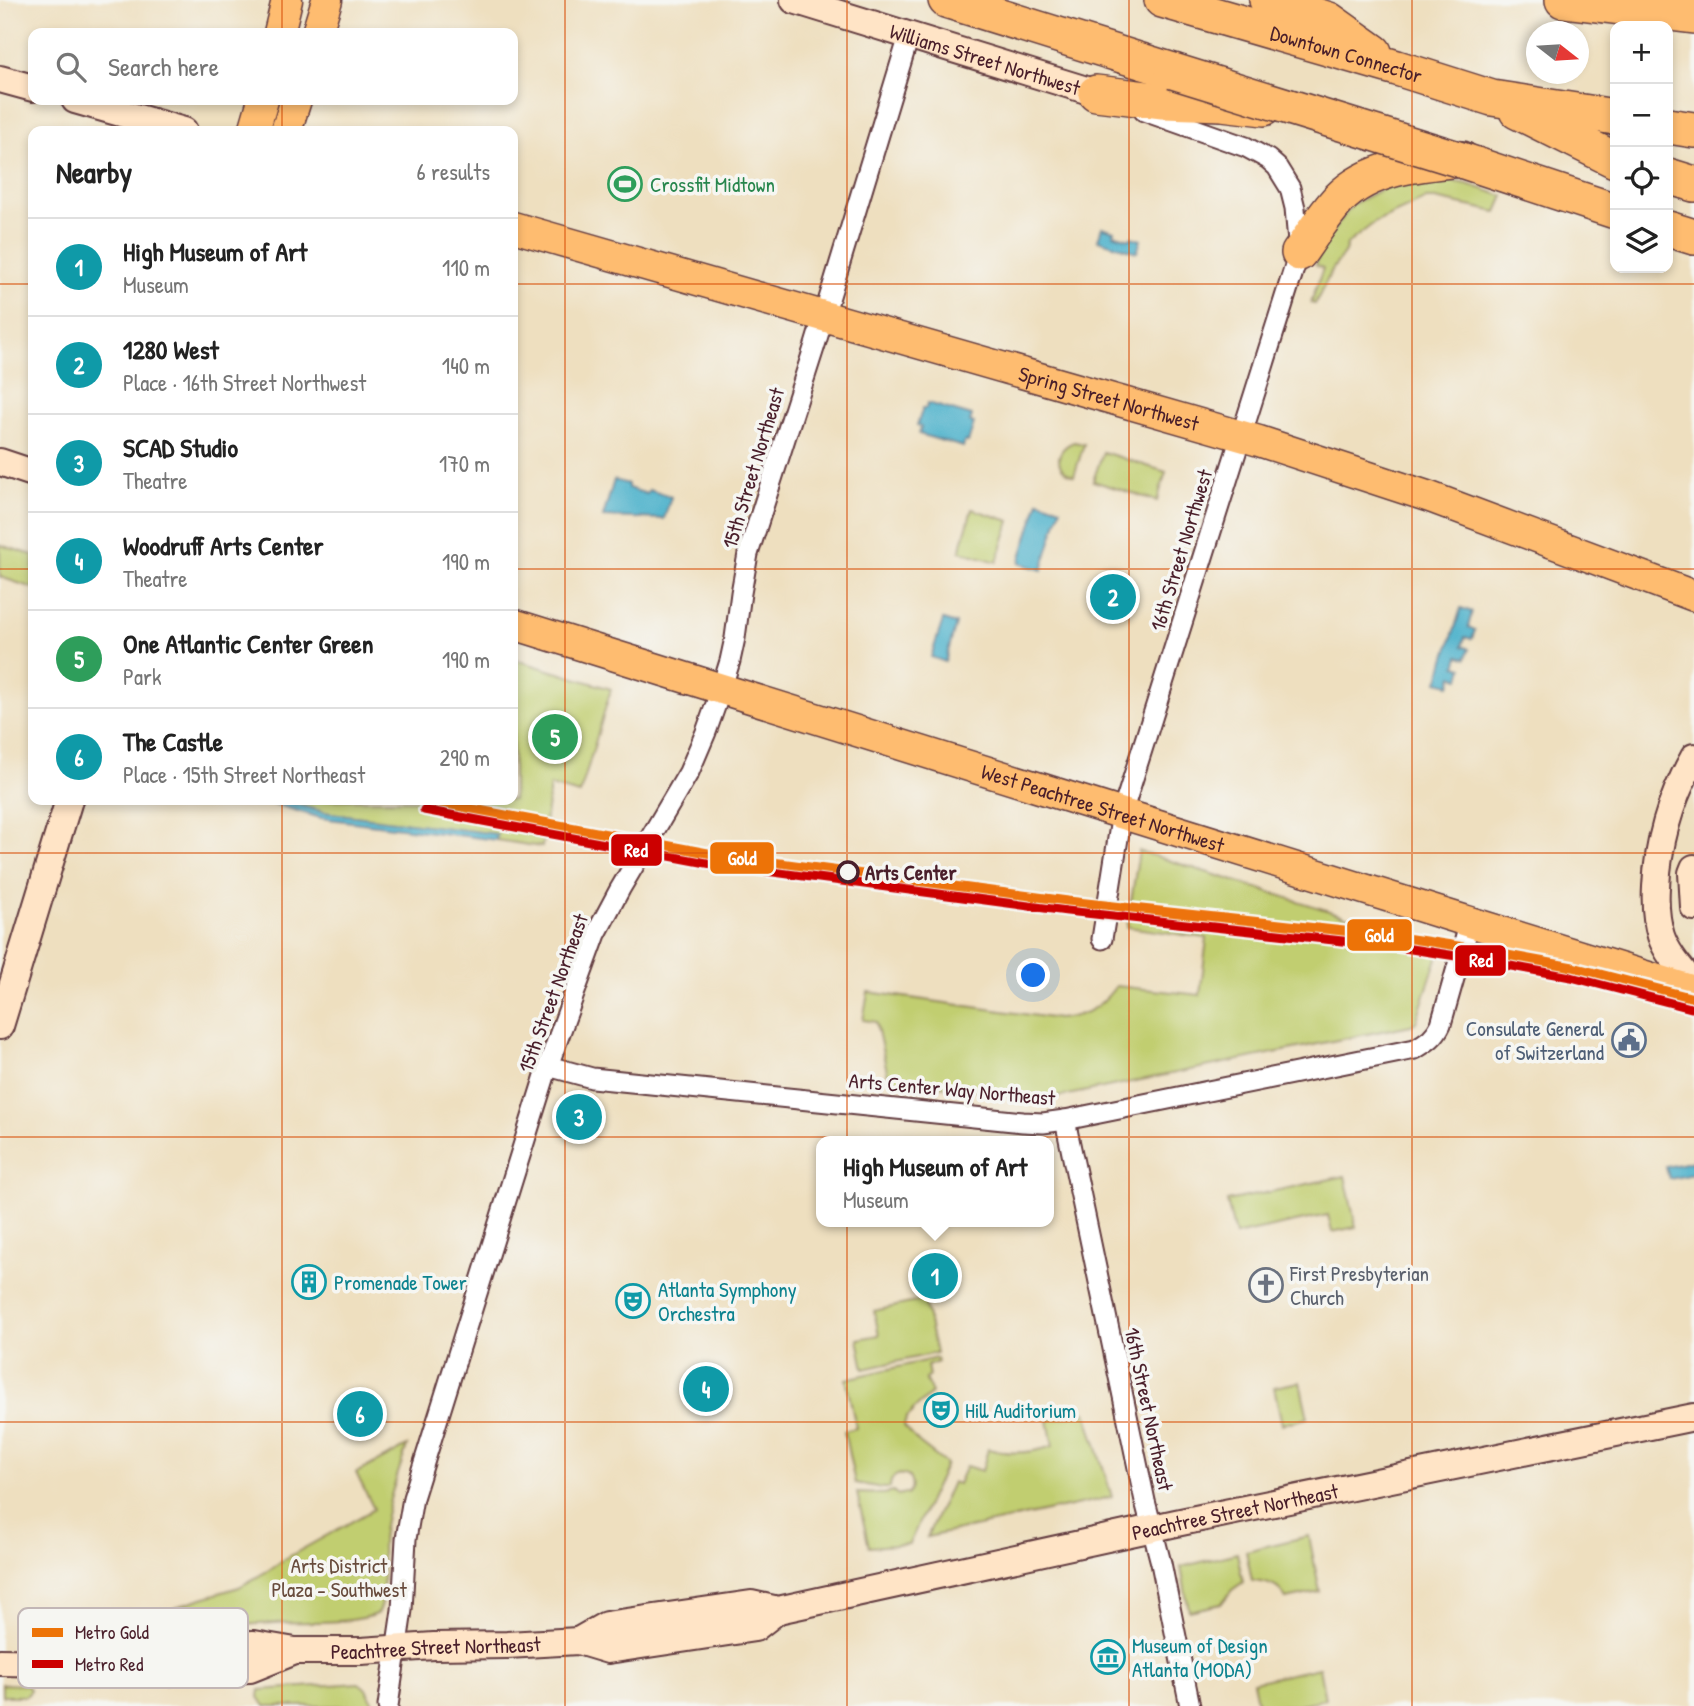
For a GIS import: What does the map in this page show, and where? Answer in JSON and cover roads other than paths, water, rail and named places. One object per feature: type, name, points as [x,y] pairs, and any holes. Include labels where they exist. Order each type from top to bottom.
[{"type":"highway","points":[[946,0],[1461,160],[1612,210]]},
{"type":"highway","name":"Downtown Connector","points":[[1162,0],[1492,98]]},
{"type":"highway","points":[[1267,0],[1329,20],[1397,68]]},
{"type":"highway","points":[[1563,0],[1694,16]]},
{"type":"highway","points":[[1096,93],[1163,101],[1222,103],[1349,122],[1610,201]]},
{"type":"highway","points":[[1492,98],[1610,116]]},
{"type":"highway","points":[[1492,98],[1610,157]]},
{"type":"highway","points":[[1673,127],[1694,130]]},
{"type":"highway","points":[[1299,253],[1340,197],[1358,184],[1382,172],[1426,162],[1473,158]]},
{"type":"highway","points":[[1673,178],[1694,184]]},
{"type":"highway","points":[[1673,221],[1694,228]]},
{"type":"highway","points":[[1673,231],[1694,237]]},
{"type":"main road","points":[[280,28],[286,0]]},
{"type":"main road","points":[[319,28],[327,0]]},
{"type":"main road","name":"Williams Street Northwest","points":[[794,0],[1096,93]]},
{"type":"main road","points":[[0,79],[28,87]]},
{"type":"main road","points":[[93,105],[166,126]]},
{"type":"main road","points":[[255,126],[262,105]]},
{"type":"main road","points":[[288,126],[294,105]]},
{"type":"main road","name":"Spring Street Northwest","points":[[518,228],[1241,436],[1430,497],[1694,596]]},
{"type":"main road","points":[[0,462],[28,470]]},
{"type":"main road","name":"West Peachtree Street Northwest","points":[[518,626],[1470,922],[1694,988]]},
{"type":"main road","points":[[1694,757],[1666,818],[1658,856],[1656,896],[1661,937],[1668,952],[1694,988]]},
{"type":"main road","points":[[0,1026],[67,805]]},
{"type":"main road","points":[[1694,868],[1694,907]]},
{"type":"main road","name":"Peachtree Street Northeast","points":[[248,1643],[295,1651],[578,1641],[606,1625],[751,1604],[778,1610],[1694,1416]]},
{"type":"main road","name":"Peachtree Street Northeast","points":[[0,1662],[18,1662]]},
{"type":"street","name":"15th Street Northeast","points":[[388,1706],[401,1610],[406,1539],[414,1498],[548,1066],[596,934],[689,772],[721,690],[736,638],[748,554],[909,36]]},
{"type":"street","name":"16th Street Northwest","points":[[1096,93],[1246,146],[1268,159],[1290,188],[1295,208],[1299,253],[1122,814],[1102,939]]},
{"type":"street","name":"Arts Center Way Northeast","points":[[548,1066],[592,1078],[1023,1122],[1065,1121],[1415,1049],[1430,1040],[1441,1024],[1470,922]]},
{"type":"street","name":"16th Street Northeast","points":[[1065,1121],[1190,1706]]},
{"type":"water","points":[[1102,227],[1114,231],[1113,234],[1141,240],[1137,252],[1098,240]]},
{"type":"water","points":[[928,403],[972,416],[970,422],[974,423],[968,442],[965,441],[963,447],[919,434],[921,427],[917,425],[923,408],[926,408]]},
{"type":"water","points":[[614,480],[647,494],[649,490],[671,497],[664,519],[603,517]]},
{"type":"water","points":[[1039,501],[1061,508],[1042,570],[1019,563]]},
{"type":"water","points":[[1461,608],[1472,612],[1468,627],[1475,630],[1472,639],[1465,637],[1462,646],[1469,649],[1466,658],[1459,656],[1456,666],[1463,668],[1460,678],[1453,676],[1450,685],[1438,682]]},
{"type":"water","points":[[943,620],[956,624],[945,662],[931,657]]},
{"type":"water","points":[[278,805],[299,805],[323,812],[497,834],[496,840],[321,818]]},
{"type":"water","points":[[1694,1161],[1694,1174],[1669,1179],[1666,1167]]},
{"type":"metro line","name":"Gold","points":[[453,805],[713,854],[1068,901],[1399,937],[1458,946],[1573,967],[1694,998]]},
{"type":"metro line","name":"Red","points":[[424,810],[712,864],[1067,911],[1398,947],[1456,956],[1571,977],[1691,1008]]},
{"type":"place","name":"Crossfit Midtown","points":[[625,184]]},
{"type":"place","name":"1280 West","points":[[1113,597]]},
{"type":"place","name":"One Atlantic Center Green","points":[[555,737]]},
{"type":"place","name":"Arts Center","points":[[848,872]]},
{"type":"place","name":"Consulate General of Switzerland","points":[[1629,1040]]},
{"type":"place","name":"SCAD Studio","points":[[579,1117]]},
{"type":"place","name":"High Museum of Art","points":[[935,1276]]},
{"type":"place","name":"Promenade Tower","points":[[309,1282]]},
{"type":"place","name":"First Presbyterian Church","points":[[1266,1285]]},
{"type":"place","name":"Atlanta Symphony Orchestra","points":[[633,1301]]},
{"type":"place","name":"Woodruff Arts Center","points":[[706,1389]]},
{"type":"place","name":"Hill Auditorium","points":[[941,1410]]},
{"type":"place","name":"The Castle","points":[[360,1414]]},
{"type":"place","name":"Museum of Design Atlanta (MODA)","points":[[1108,1657]]},
{"type":"park label","name":"Arts District Plaza - Southwest","points":[[339,1577]]}]
